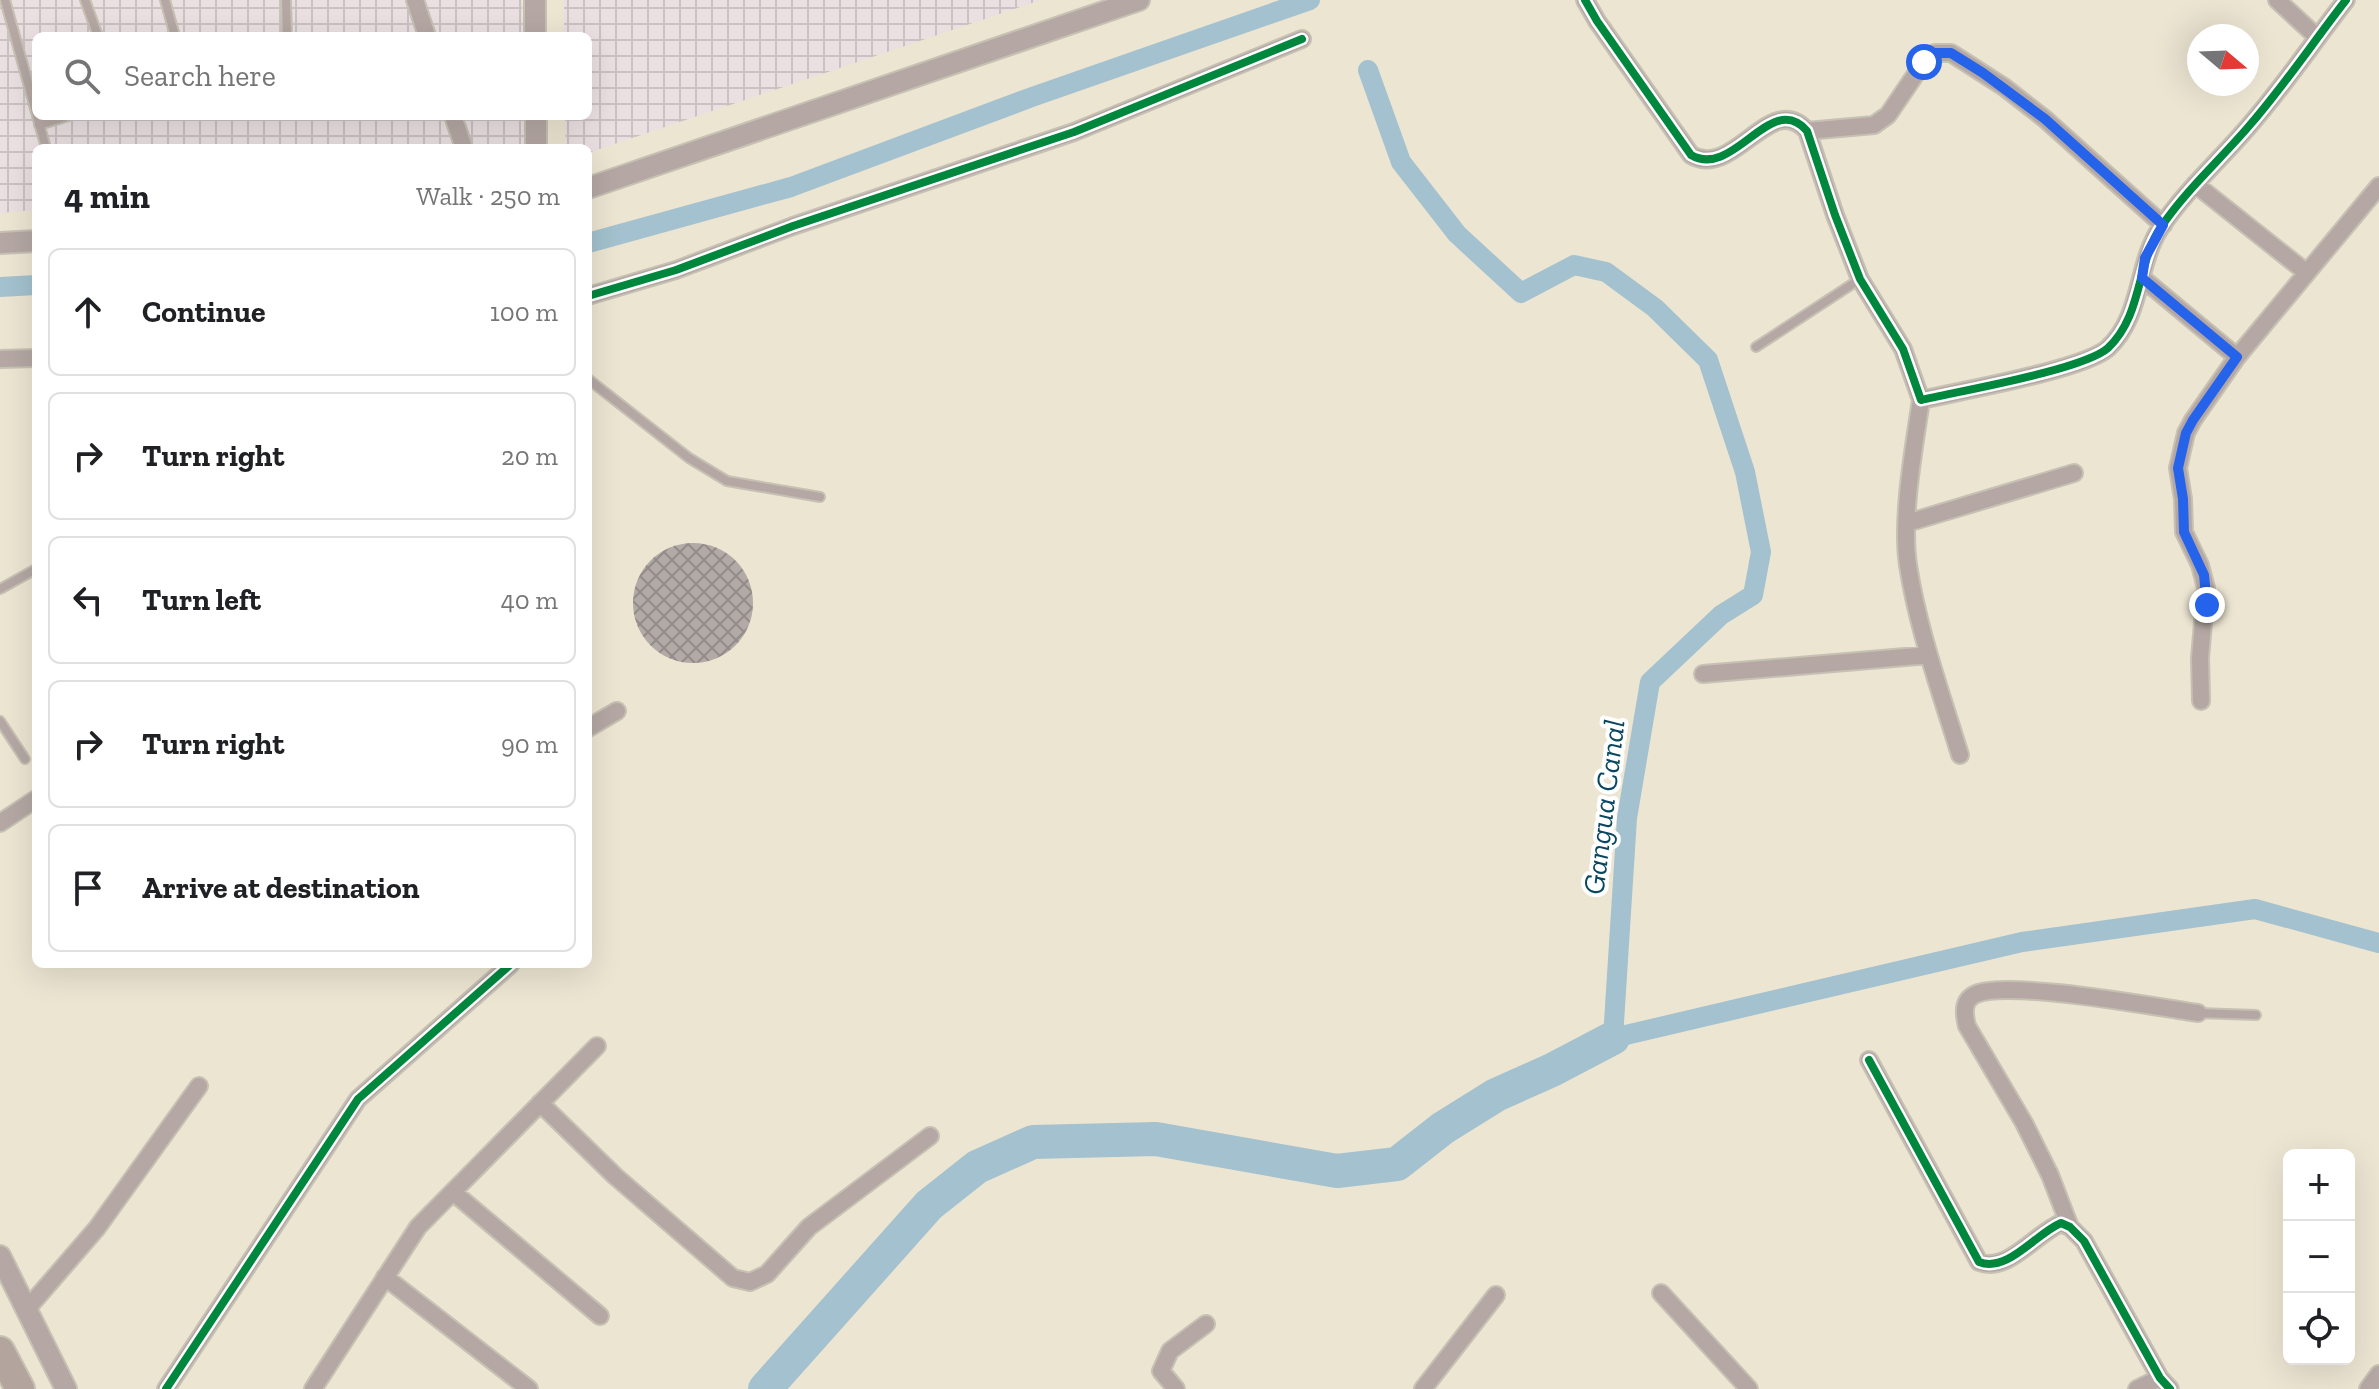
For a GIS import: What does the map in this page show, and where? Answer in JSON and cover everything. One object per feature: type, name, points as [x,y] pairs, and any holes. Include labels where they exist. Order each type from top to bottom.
[{"type":"highway","points":[[0,1351],[20,1389]]},
{"type":"street","points":[[415,0],[426,32]]},
{"type":"street","points":[[535,0],[535,32]]},
{"type":"street","points":[[592,187],[1139,0]]},
{"type":"street","points":[[1585,0],[1691,155],[1701,160],[1717,158],[1779,119],[1792,119],[1807,131],[1860,279],[1903,349],[1921,400],[1907,523],[1908,563],[1929,655],[1960,755]]},
{"type":"street","points":[[2277,0],[2317,37]]},
{"type":"street","points":[[1921,400],[2094,358],[2108,348],[2125,325],[2142,278],[2145,258],[2163,225],[2195,184],[2250,125],[2346,0]]},
{"type":"street","points":[[592,295],[676,270],[793,226],[1074,132],[1302,39]]},
{"type":"street","points":[[1807,131],[1874,125],[1888,115],[1924,62],[1935,53],[1951,53],[2004,87],[2045,119],[2163,225]]},
{"type":"street","points":[[454,120],[463,144]]},
{"type":"street","points":[[536,120],[536,144]]},
{"type":"street","points":[[2195,184],[2307,273]]},
{"type":"street","points":[[2201,701],[2200,658],[2206,588],[2200,565],[2184,532],[2178,468],[2186,433],[2237,357],[2379,186]]},
{"type":"street","points":[[0,242],[32,241]]},
{"type":"street","points":[[2142,278],[2237,357]]},
{"type":"street","points":[[0,359],[32,358]]},
{"type":"street","points":[[1907,523],[2074,473]]},
{"type":"street","points":[[1703,674],[1929,655]]},
{"type":"street","points":[[592,726],[617,711]]},
{"type":"street","points":[[0,823],[32,802]]},
{"type":"street","points":[[166,1389],[358,1099],[506,968]]},
{"type":"street","points":[[2070,1227],[2050,1175],[2024,1123],[1967,1026],[1964,1015],[1968,1000],[1993,990],[2039,992],[2198,1013]]},
{"type":"street","points":[[313,1389],[418,1227],[597,1046]]},
{"type":"street","points":[[1869,1060],[1979,1262],[1998,1264],[2061,1223],[2084,1241],[2165,1383],[2137,1389]]},
{"type":"street","points":[[27,1309],[97,1228],[199,1086]]},
{"type":"street","points":[[540,1103],[615,1176],[733,1278],[750,1282],[767,1274],[809,1227],[930,1136]]},
{"type":"street","points":[[453,1192],[600,1316]]},
{"type":"street","points":[[0,1256],[66,1389]]},
{"type":"street","points":[[385,1277],[529,1389]]},
{"type":"street","points":[[1661,1293],[1749,1389]]},
{"type":"street","points":[[1423,1389],[1496,1295]]},
{"type":"street","points":[[1176,1389],[1161,1371],[1170,1351],[1206,1324]]},
{"type":"street","points":[[2368,1389],[2379,1374]]},
{"type":"lane","points":[[5,0],[32,100]]},
{"type":"lane","points":[[85,0],[97,32]]},
{"type":"lane","points":[[165,0],[174,32]]},
{"type":"lane","points":[[286,0],[287,32]]},
{"type":"lane","points":[[38,120],[45,144]]},
{"type":"lane","points":[[1756,347],[1860,279]]},
{"type":"lane","points":[[592,382],[689,458],[727,481],[820,497]]},
{"type":"lane","points":[[0,589],[32,571]]},
{"type":"lane","points":[[0,721],[25,759]]},
{"type":"lane","points":[[2198,1013],[2256,1015]]},
{"type":"shaded area","points":[[0,0],[522,0],[523,32],[32,32],[32,120],[524,120],[524,144],[32,144],[32,210],[0,213]]},
{"type":"shaded area","points":[[564,0],[1041,0],[592,152],[592,144],[566,144],[565,120],[592,120],[592,32],[564,32]]},
{"type":"building","points":[[693,543],[716,547],[736,560],[749,580],[753,603],[749,626],[736,646],[716,659],[693,663],[670,659],[650,646],[637,626],[633,603],[637,580],[650,560],[670,547]]},
{"type":"waterway","points":[[592,242],[791,187],[1032,97],[1310,0]]},
{"type":"waterway","name":"Gangua Canal","points":[[1368,70],[1401,162],[1457,234],[1521,293],[1574,265],[1606,272],[1655,308],[1708,360],[1745,472],[1761,552],[1753,595],[1721,615],[1650,682],[1627,818],[1613,1038],[2022,942],[2255,909],[2379,943]]},
{"type":"waterway","points":[[0,287],[32,285]]},
{"type":"waterway","points":[[765,1389],[929,1205],[977,1167],[1033,1142],[1156,1139],[1337,1171],[1397,1164],[1443,1128],[1496,1095],[1613,1038]]},
{"type":"cycle path","points":[[1585,0],[1691,155],[1707,159],[1722,156],[1780,121],[1793,121],[1807,131],[1860,279],[1903,349],[1921,400],[2048,372],[2108,348],[2128,320],[2147,257],[2161,227],[2262,111],[2346,0]]},
{"type":"cycle path","points":[[592,295],[676,270],[793,226],[1074,132],[1302,39]]},
{"type":"cycle path","points":[[166,1389],[358,1099],[506,968]]},
{"type":"cycle path","points":[[1869,1060],[1979,1262],[2000,1262],[2021,1251],[2051,1228],[2061,1223],[2070,1227],[2084,1241],[2160,1378],[2170,1389]]},
{"type":"route","points":[[1924,62],[1935,53],[1951,53],[2004,87],[2045,119],[2163,225],[2150,244],[2142,278],[2237,357],[2204,401],[2186,433],[2178,468],[2184,532],[2204,575],[2207,605]]}]
